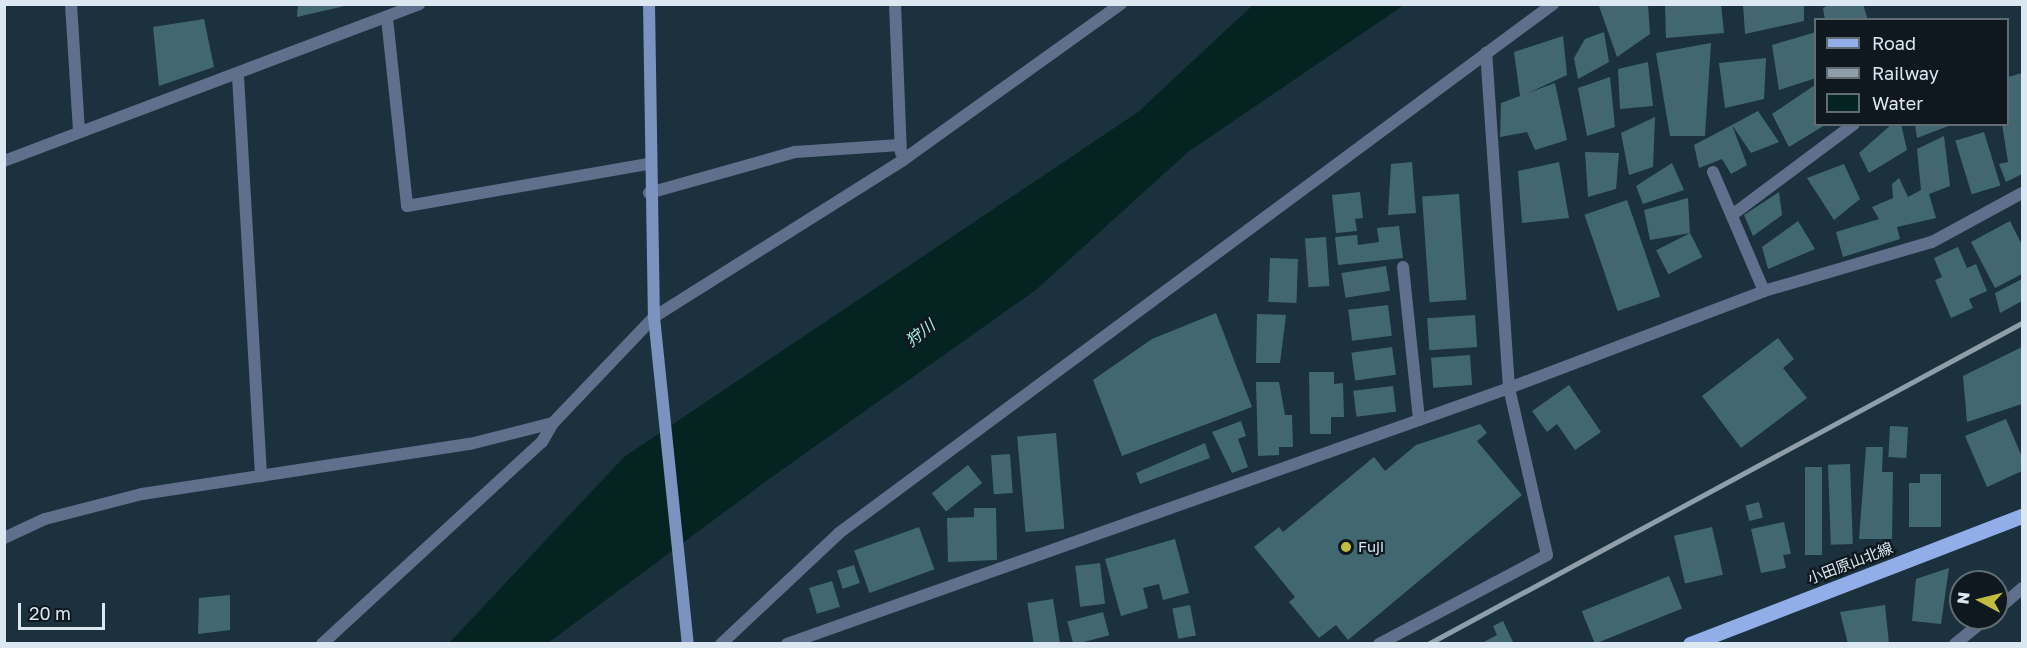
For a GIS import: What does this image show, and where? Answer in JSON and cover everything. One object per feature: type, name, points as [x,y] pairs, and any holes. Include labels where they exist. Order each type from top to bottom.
[{"type":"main road","name":"小田原山北線","points":[[1690,644],[2022,516]]},
{"type":"street","points":[[71,4],[78,132]]},
{"type":"street","points":[[4,161],[78,132],[238,76],[419,4]]},
{"type":"street","points":[[649,4],[648,164],[654,317],[688,644]]},
{"type":"street","points":[[896,4],[900,145],[903,160]]},
{"type":"street","points":[[322,644],[542,442],[553,423],[654,317],[903,160],[1121,4]]},
{"type":"street","points":[[721,644],[839,533],[1553,4]]},
{"type":"street","points":[[387,18],[407,206],[648,164]]},
{"type":"street","points":[[1379,644],[1547,555],[1509,388],[1486,53]]},
{"type":"street","points":[[238,76],[261,476]]},
{"type":"street","points":[[1731,215],[1851,126]]},
{"type":"street","points":[[649,193],[795,152],[900,145]]},
{"type":"street","points":[[1713,172],[1764,291]]},
{"type":"street","points":[[787,644],[1509,388],[1764,291],[1932,242],[2022,193]]},
{"type":"street","points":[[1403,267],[1419,420]]},
{"type":"street","points":[[4,538],[45,519],[142,494],[470,444],[553,423]]},
{"type":"street","points":[[2009,599],[2022,588]]},
{"type":"street","points":[[1955,644],[1972,630]]},
{"type":"water","name":"狩川","points":[[1254,4],[1404,5],[1188,152],[1037,289],[769,479],[548,643],[448,644],[624,457],[1138,112]]},
{"type":"building","points":[[298,4],[349,4],[349,5],[297,17]]},
{"type":"building","points":[[1648,4],[1650,34],[1617,57],[1599,6]]},
{"type":"building","points":[[1665,4],[1721,4],[1724,33],[1666,38]]},
{"type":"building","points":[[1743,4],[1804,4],[1804,21],[1745,34]]},
{"type":"building","points":[[1830,4],[1863,4],[1867,18],[1825,18],[1823,8]]},
{"type":"building","points":[[204,19],[214,67],[159,86],[153,27]]},
{"type":"building","points":[[1604,32],[1609,62],[1578,79],[1574,58],[1585,39]]},
{"type":"building","points":[[1814,33],[1814,79],[1779,90],[1772,45]]},
{"type":"building","points":[[1563,36],[1567,75],[1528,93],[1555,83],[1567,140],[1535,150],[1527,132],[1500,137],[1501,103],[1520,96],[1514,52]]},
{"type":"building","points":[[1711,43],[1705,136],[1670,136],[1656,53]]},
{"type":"building","points":[[1766,58],[1764,99],[1725,108],[1719,63]]},
{"type":"building","points":[[1648,62],[1653,106],[1620,109],[1618,69]]},
{"type":"building","points":[[2022,73],[2022,174],[2006,182],[1999,164],[2008,162],[2002,126],[2009,126],[2009,77]]},
{"type":"building","points":[[1610,77],[1615,127],[1587,136],[1578,88]]},
{"type":"building","points":[[1814,86],[1814,126],[1823,126],[1789,147],[1772,114]]},
{"type":"building","points":[[1758,111],[1779,142],[1751,153],[1732,125]]},
{"type":"building","points":[[1655,117],[1653,167],[1629,175],[1621,133]]},
{"type":"building","points":[[1732,125],[1747,165],[1731,174],[1722,159],[1699,168],[1694,145]]},
{"type":"building","points":[[1890,126],[1901,126],[1907,150],[1869,173],[1859,153]]},
{"type":"building","points":[[1915,126],[1948,126],[1917,138]]},
{"type":"building","points":[[1984,132],[2000,186],[1972,194],[1955,141]]},
{"type":"building","points":[[1944,136],[1950,186],[1929,194],[1936,218],[1897,227],[1900,239],[1843,257],[1836,232],[1879,219],[1872,207],[1893,198],[1892,184],[1899,178],[1908,197],[1921,190],[1917,149]]},
{"type":"building","points":[[1585,152],[1619,153],[1616,189],[1588,197]]},
{"type":"building","points":[[1412,162],[1416,213],[1388,215],[1391,164]]},
{"type":"building","points":[[1559,162],[1569,218],[1522,223],[1518,171]]},
{"type":"building","points":[[1672,163],[1684,190],[1643,204],[1636,186]]},
{"type":"building","points":[[1844,164],[1860,199],[1834,220],[1807,178]]},
{"type":"building","points":[[1360,192],[1363,218],[1355,219],[1357,231],[1336,233],[1332,195]]},
{"type":"building","points":[[1779,192],[1782,215],[1753,236],[1744,215]]},
{"type":"building","points":[[1459,194],[1466,300],[1429,302],[1422,197]]},
{"type":"building","points":[[1688,198],[1690,233],[1650,240],[1644,210]]},
{"type":"building","points":[[1627,200],[1660,296],[1618,311],[1584,215]]},
{"type":"building","points":[[1798,221],[1815,249],[1768,269],[1762,247]]},
{"type":"building","points":[[2010,221],[2022,245],[2022,274],[1995,288],[1971,242]]},
{"type":"building","points":[[1399,226],[1403,258],[1338,265],[1335,237],[1357,235],[1358,245],[1379,242],[1377,228]]},
{"type":"building","points":[[1690,233],[1702,257],[1668,274],[1656,250]]},
{"type":"building","points":[[1326,237],[1329,286],[1308,287],[1305,238]]},
{"type":"building","points":[[1958,247],[1967,268],[1976,264],[1987,291],[1969,299],[1973,308],[1951,318],[1935,280],[1942,277],[1934,258]]},
{"type":"building","points":[[1270,258],[1298,259],[1296,303],[1268,302]]},
{"type":"building","points":[[1386,266],[1390,291],[1345,298],[1342,273]]},
{"type":"building","points":[[2022,279],[2022,301],[2000,313],[1995,293]]},
{"type":"building","points":[[1388,305],[1392,336],[1352,341],[1348,310]]},
{"type":"building","points":[[1216,313],[1252,407],[1122,456],[1093,380],[1152,339]]},
{"type":"building","points":[[1257,314],[1286,315],[1280,363],[1256,363]]},
{"type":"building","points":[[1475,315],[1477,347],[1429,350],[1427,318]]},
{"type":"building","points":[[1778,338],[1794,359],[1783,368],[1807,398],[1741,448],[1702,396]]},
{"type":"building","points":[[1392,347],[1396,375],[1355,380],[1351,353]]},
{"type":"building","points":[[2022,347],[2022,404],[1967,422],[1963,376]]},
{"type":"building","points":[[1470,355],[1472,385],[1433,388],[1431,358]]},
{"type":"building","points":[[1309,372],[1334,372],[1334,384],[1343,383],[1344,417],[1331,417],[1331,434],[1310,434]]},
{"type":"building","points":[[1256,382],[1279,382],[1285,415],[1292,415],[1293,447],[1279,447],[1279,455],[1258,456]]},
{"type":"building","points":[[1569,385],[1601,432],[1575,450],[1557,424],[1547,432],[1532,411]]},
{"type":"building","points":[[1393,386],[1396,412],[1356,417],[1353,391]]},
{"type":"building","points":[[2006,419],[2022,457],[2022,471],[1987,487],[1965,436]]},
{"type":"building","points":[[1241,421],[1246,436],[1238,439],[1248,467],[1232,473],[1212,432]]},
{"type":"building","points":[[1480,424],[1487,433],[1477,441],[1522,495],[1348,640],[1336,625],[1319,638],[1289,602],[1295,597],[1254,547],[1279,527],[1283,532],[1374,457],[1385,471],[1416,445]]},
{"type":"building","points":[[1890,426],[1908,427],[1906,458],[1888,457]]},
{"type":"building","points":[[1056,433],[1064,529],[1026,532],[1017,436]]},
{"type":"building","points":[[1205,443],[1210,458],[1140,484],[1136,473]]},
{"type":"building","points":[[1866,447],[1883,447],[1882,472],[1893,472],[1892,539],[1859,539]]},
{"type":"building","points":[[1010,454],[1013,493],[994,494],[991,455]]},
{"type":"building","points":[[1850,464],[1853,544],[1831,545],[1828,465]]},
{"type":"building","points":[[968,465],[982,483],[946,511],[932,493]]},
{"type":"building","points":[[1805,467],[1822,467],[1822,555],[1805,555]]},
{"type":"building","points":[[1920,474],[1941,474],[1941,527],[1909,527],[1909,483],[1920,483]]},
{"type":"building","points":[[1759,502],[1763,518],[1749,521],[1745,505]]},
{"type":"building","points":[[974,508],[996,508],[997,560],[948,562],[947,518],[974,517]]},
{"type":"building","points":[[1784,522],[1791,554],[1783,555],[1786,568],[1761,573],[1751,529]]},
{"type":"building","points":[[919,527],[934,569],[870,593],[854,551]]},
{"type":"building","points":[[1712,527],[1723,575],[1685,584],[1674,536]]},
{"type":"building","points":[[1175,539],[1189,593],[1163,600],[1159,584],[1143,588],[1148,608],[1121,616],[1105,559]]},
{"type":"building","points":[[1100,563],[1105,604],[1080,607],[1075,566]]},
{"type":"building","points":[[854,565],[860,583],[843,589],[837,571]]},
{"type":"building","points":[[1949,568],[1941,624],[1912,621],[1916,579]]},
{"type":"building","points":[[1669,576],[1682,608],[1595,644],[1582,611]]},
{"type":"building","points":[[832,581],[840,607],[817,614],[809,588]]},
{"type":"building","points":[[230,595],[230,630],[198,634],[199,598]]},
{"type":"building","points":[[1053,599],[1060,644],[1034,644],[1027,603]]},
{"type":"building","points":[[1190,605],[1196,635],[1178,639],[1172,608]]},
{"type":"building","points":[[1885,605],[1889,644],[1848,644],[1840,612]]},
{"type":"building","points":[[1103,612],[1109,635],[1073,644],[1067,622]]},
{"type":"building","points":[[1503,621],[1514,644],[1480,644],[1497,635],[1493,626]]},
{"type":"railway","points":[[1428,644],[2022,323]]},
{"type":"place","name":"Fuji","points":[[1346,547]]}]
